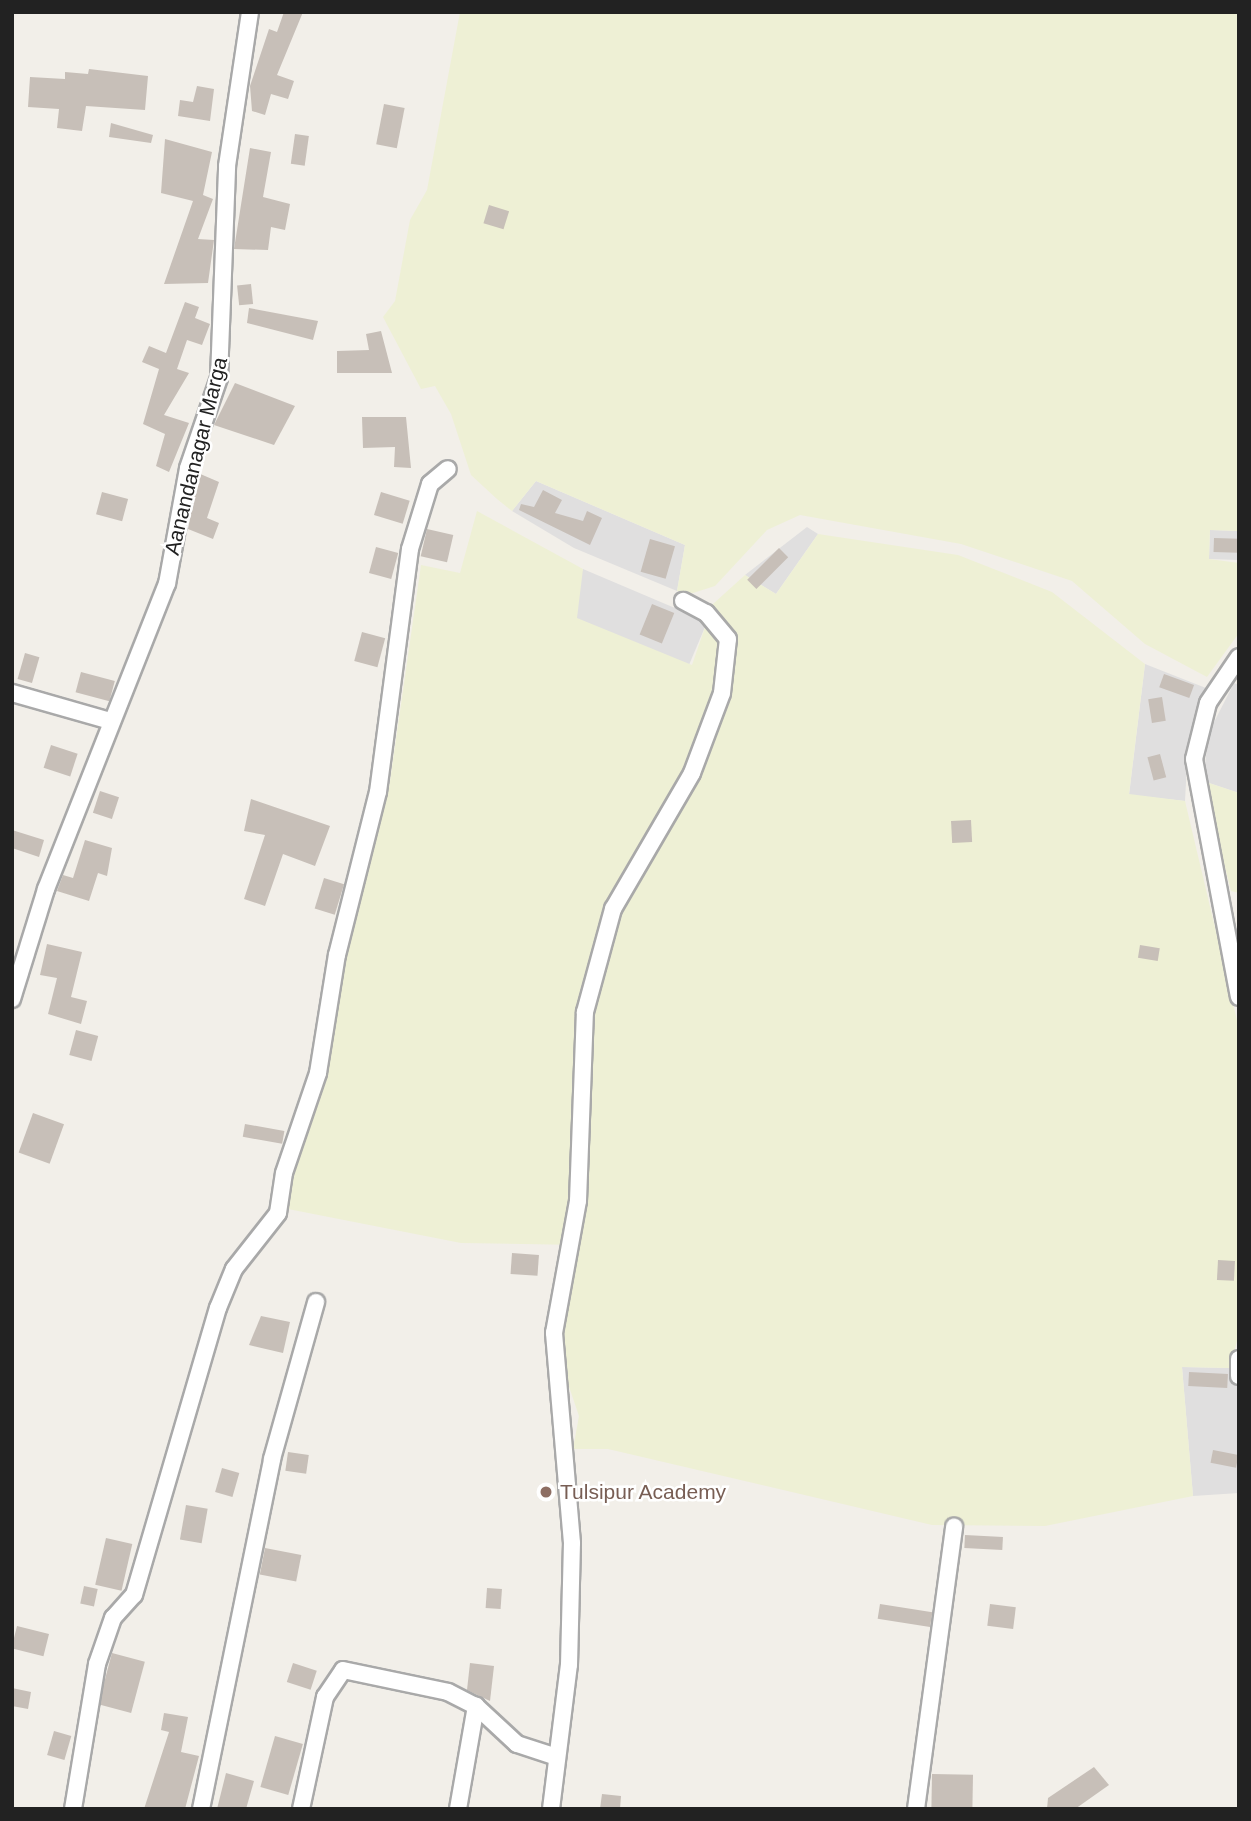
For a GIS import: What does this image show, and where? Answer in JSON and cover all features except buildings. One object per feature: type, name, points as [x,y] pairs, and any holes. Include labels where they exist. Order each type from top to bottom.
[{"type":"street","name":"Aanandanagar Marga","points":[[12,999],[19,954],[167,584],[188,468],[219,378],[227,166],[250,12]]},
{"type":"street","points":[[73,1809],[97,1664],[113,1618],[134,1595],[218,1308],[234,1269],[278,1213],[284,1173],[318,1073],[337,955],[378,792],[410,549],[430,484],[448,469]]},
{"type":"street","points":[[551,1809],[554,1756],[569,1665],[572,1544],[554,1333],[579,1201],[585,1012],[613,909],[692,773],[722,692],[728,639],[706,613],[683,601]]},
{"type":"street","points":[[1239,657],[1208,703],[1194,759],[1239,997]]},
{"type":"street","points":[[12,693],[110,721]]},
{"type":"street","points":[[201,1809],[272,1459],[316,1302]]},
{"type":"street","points":[[1239,1359],[1239,1376]]},
{"type":"street","points":[[916,1809],[954,1527]]},
{"type":"street","points":[[301,1809],[325,1697],[343,1670],[448,1692],[476,1706],[517,1744],[554,1756]]},
{"type":"street","points":[[458,1809],[476,1706]]},
{"type":"shaded area","points":[[536,481],[685,545],[677,591],[574,548],[512,511]]},
{"type":"shaded area","points":[[807,527],[818,534],[776,594],[745,575]]},
{"type":"shaded area","points":[[1210,530],[1239,531],[1238,560],[1209,559]]},
{"type":"shaded area","points":[[583,569],[707,622],[689,666],[564,613]]},
{"type":"shaded area","points":[[1145,664],[1211,690],[1198,706],[1188,745],[1185,801],[1129,795]]},
{"type":"shaded area","points":[[1234,683],[1239,685],[1239,793],[1203,781],[1209,732]]},
{"type":"shaded area","points":[[1182,1367],[1230,1368],[1239,1388],[1239,1493],[1193,1496]]},
{"type":"green space","points":[[460,12],[1239,12],[1239,531],[1210,530],[1209,559],[1239,563],[1239,633],[1207,677],[1145,644],[1072,581],[961,544],[800,515],[767,530],[715,586],[693,593],[677,591],[685,545],[536,481],[512,511],[497,499],[471,475],[451,414],[435,386],[421,389],[383,317],[395,301],[410,220],[427,190]]},
{"type":"green space","points":[[477,511],[583,569],[577,618],[692,665],[713,604],[745,575],[776,594],[818,534],[958,555],[1052,592],[1145,664],[1129,794],[1185,801],[1239,1029],[1239,1333],[1230,1368],[1182,1367],[1193,1496],[1045,1526],[932,1525],[608,1449],[573,1449],[579,1416],[563,1369],[563,1312],[580,1245],[461,1243],[288,1209],[292,1170],[324,1071],[354,919],[389,788],[421,565],[460,573]]},
{"type":"green space","points":[[1203,781],[1239,793],[1239,893],[1231,891]]},
{"type":"place","name":"Tulsipur Academy","points":[[546,1492]]}]
